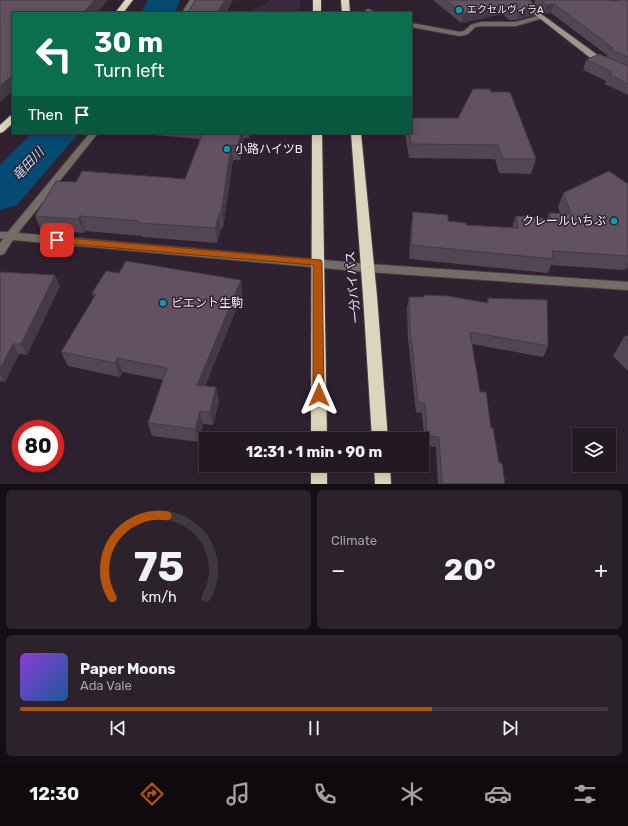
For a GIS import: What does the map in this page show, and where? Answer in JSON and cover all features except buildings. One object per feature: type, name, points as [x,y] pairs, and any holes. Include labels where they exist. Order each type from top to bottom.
[{"type":"highway","points":[[120,12],[129,0]]},
{"type":"highway","points":[[317,12],[318,0]]},
{"type":"highway","points":[[345,0],[346,12]]},
{"type":"highway","points":[[0,130],[12,119]]},
{"type":"highway","points":[[317,134],[319,432]]},
{"type":"highway","name":"一分バイパス","points":[[356,134],[368,268],[380,432]]},
{"type":"highway","points":[[319,472],[320,484]]},
{"type":"highway","points":[[382,472],[383,484]]},
{"type":"street","points":[[186,12],[193,0]]},
{"type":"street","points":[[526,0],[541,17],[600,61],[628,73]]},
{"type":"street","points":[[412,25],[460,34],[466,33],[472,26],[480,24],[516,24],[541,17]]},
{"type":"street","points":[[0,251],[5,236],[93,134]]},
{"type":"street","points":[[5,236],[318,262],[368,268],[628,286]]},
{"type":"shaded area","points":[[270,0],[300,0],[299,12],[248,12],[266,4]]},
{"type":"waterway","name":"竜田川","points":[[158,12],[164,0]]},
{"type":"waterway","name":"竜田川","points":[[0,194],[56,134]]},
{"type":"place","name":"エクセルヴィラA","points":[[459,10]]},
{"type":"place","name":"小路ハイツB","points":[[227,149]]},
{"type":"place","name":"クレールいちぶ","points":[[614,221]]},
{"type":"place","name":"ビエント生駒","points":[[163,303]]},
{"type":"route","points":[[57,240],[318,262],[319,395]]}]
